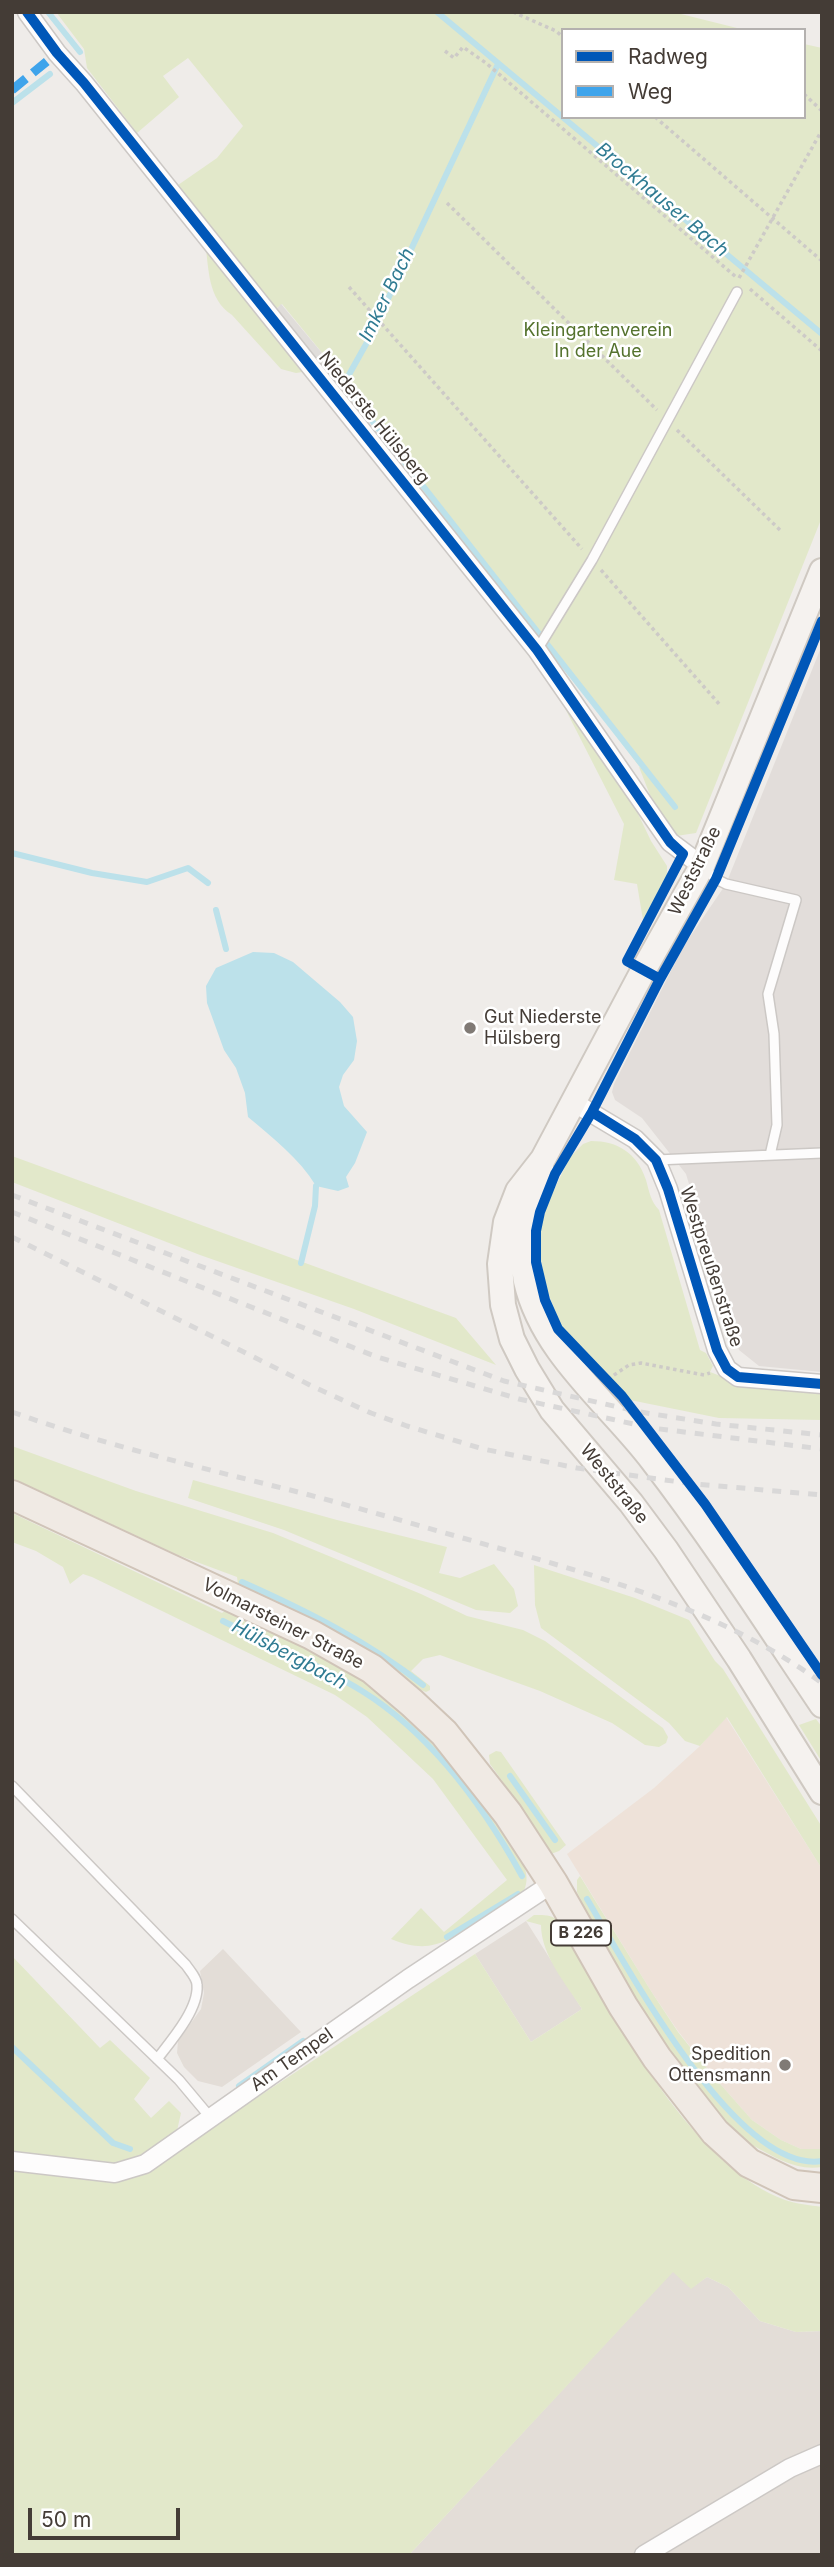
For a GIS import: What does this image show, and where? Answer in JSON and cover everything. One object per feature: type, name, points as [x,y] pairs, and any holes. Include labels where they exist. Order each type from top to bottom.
[{"type":"main road","name":"Volmarsteiner Straße","points":[[12,1495],[312,1635],[372,1669],[444,1733],[508,1814],[553,1883],[623,2006],[657,2058],[715,2132],[749,2163],[794,2185],[822,2188]]},
{"type":"street","name":"Niederste Hülsberg","points":[[27,12],[57,53],[540,647],[670,842],[702,866]]},
{"type":"street","name":"Weststraße","points":[[822,571],[702,866],[543,1159],[518,1191],[506,1222],[500,1284],[512,1339],[552,1410],[631,1503],[666,1550],[739,1659],[822,1792]]},
{"type":"street","name":"Westpreußenstraße","points":[[573,1102],[635,1139],[656,1160],[668,1189],[717,1350],[727,1369],[738,1377],[822,1384]]},
{"type":"street","name":"Weststraße","points":[[543,1159],[527,1223],[524,1261],[526,1279],[542,1326],[652,1459],[724,1558],[822,1705]]},
{"type":"street","name":"Am Tempel","points":[[12,2161],[115,2174],[145,2164],[408,1979],[553,1883]]},
{"type":"street","points":[[644,2555],[790,2468],[822,2454]]},
{"type":"lane","points":[[540,647],[592,560],[737,292]]},
{"type":"lane","points":[[702,866],[726,884],[796,900],[768,994],[774,1034],[777,1125],[770,1155]]},
{"type":"lane","points":[[656,1160],[822,1153]]},
{"type":"lane","points":[[12,1786],[186,1965],[197,1982],[196,1998],[181,2029],[157,2059]]},
{"type":"lane","points":[[12,1919],[179,2080],[210,2117]]},
{"type":"path","points":[[513,12],[561,35]]},
{"type":"path","points":[[445,51],[454,58],[463,47],[504,77],[822,351]]},
{"type":"path","points":[[806,96],[822,110]]},
{"type":"path","points":[[657,119],[822,261]]},
{"type":"path","points":[[738,279],[822,130]]},
{"type":"path","points":[[447,203],[781,531]]},
{"type":"path","points":[[349,288],[720,705]]},
{"type":"path","points":[[607,1380],[629,1365],[640,1363],[704,1375],[727,1369]]},
{"type":"shaded area","points":[[281,304],[337,371],[331,383],[274,312]]},
{"type":"shaded area","points":[[822,645],[822,1372],[759,1366],[739,1350],[686,1174],[642,1118],[615,1100],[612,1092],[683,947],[726,884]]},
{"type":"shaded area","points":[[726,1717],[822,1869],[822,2149],[801,2149],[781,2140],[752,2120],[714,2077],[651,1991],[567,1854],[654,1788],[700,1746]]},
{"type":"shaded area","points":[[526,1921],[582,2009],[531,2042],[475,1954]]},
{"type":"shaded area","points":[[223,1949],[301,2032],[222,2087],[198,2081],[184,2067],[177,2053],[178,2041],[201,2009],[204,1993],[200,1971]]},
{"type":"shaded area","points":[[673,2271],[691,2288],[707,2277],[728,2287],[760,2321],[796,2332],[822,2331],[822,2555],[409,2555]]},
{"type":"green space","name":"Kleingartenverein In der Aue","points":[[56,12],[673,12],[737,28],[561,28],[561,119],[806,119],[806,44],[822,48],[822,517],[696,833],[676,836],[650,795],[639,767],[648,770],[639,766],[337,371],[282,304],[276,309],[178,185],[217,158],[243,126],[188,58],[163,76],[179,97],[137,133],[87,68],[84,49]]},
{"type":"green space","points":[[205,242],[309,371],[296,373],[281,369],[224,308],[211,282]]},
{"type":"green space","points":[[550,679],[631,799],[651,841],[667,866],[667,875],[643,920],[637,884],[614,880],[624,824]]},
{"type":"green space","points":[[591,1141],[610,1143],[625,1150],[642,1171],[652,1200],[659,1210],[700,1350],[706,1353],[713,1366],[710,1372],[731,1380],[822,1391],[822,1420],[719,1418],[630,1400],[562,1328],[546,1288],[541,1260],[541,1229],[547,1204],[570,1157],[583,1144]]},
{"type":"green space","points":[[12,1156],[456,1318],[496,1365],[354,1309],[200,1255],[12,1182]]},
{"type":"green space","points":[[12,1446],[136,1491],[273,1533],[421,1594],[467,1616],[523,1630],[545,1641],[663,1728],[668,1737],[666,1743],[659,1747],[645,1745],[612,1723],[540,1691],[440,1655],[423,1659],[411,1671],[430,1686],[430,1690],[426,1692],[418,1689],[378,1660],[373,1653],[318,1622],[238,1584],[237,1577],[178,1555],[12,1478]]},
{"type":"green space","points":[[193,1480],[447,1547],[439,1573],[460,1578],[494,1564],[514,1589],[518,1606],[510,1613],[476,1610],[284,1530],[188,1498]]},
{"type":"green space","points":[[12,1513],[222,1613],[226,1610],[321,1657],[376,1690],[430,1737],[464,1776],[493,1816],[518,1853],[524,1867],[527,1881],[522,1893],[505,1907],[437,1944],[416,1946],[391,1939],[421,1908],[444,1932],[507,1880],[433,1779],[367,1717],[335,1695],[92,1577],[83,1574],[70,1584],[63,1567],[36,1551],[12,1542]]},
{"type":"green space","points":[[534,1565],[635,1598],[689,1620],[723,1669],[822,1827],[822,1869],[727,1717],[700,1746],[685,1741],[669,1723],[541,1628],[535,1605]]},
{"type":"green space","points":[[816,1719],[822,1727],[822,1762],[799,1725]]},
{"type":"green space","points":[[496,1751],[501,1752],[566,1845],[559,1851],[551,1854],[490,1764],[489,1755]]},
{"type":"green space","points":[[580,1876],[678,2032],[714,2077],[752,2120],[781,2140],[801,2149],[822,2149],[822,2167],[795,2165],[754,2146],[754,2149],[738,2136],[710,2105],[660,2036],[602,1941],[577,1892],[577,1880]]},
{"type":"green space","points":[[534,1915],[553,1917],[563,1927],[592,1982],[629,2042],[674,2107],[699,2137],[726,2163],[755,2185],[785,2200],[822,2207],[822,2331],[796,2332],[760,2321],[728,2287],[707,2277],[691,2289],[673,2272],[409,2555],[12,2555],[12,2165],[123,2178],[138,2176],[475,1954],[531,2042],[582,2009],[550,1958],[541,1925],[526,1921]]},
{"type":"green space","points":[[12,1956],[100,2048],[110,2040],[150,2078],[134,2099],[151,2118],[169,2101],[181,2113],[176,2135],[143,2158],[120,2166],[12,2156]]},
{"type":"water","points":[[253,952],[274,953],[293,962],[340,1002],[353,1017],[357,1041],[354,1060],[343,1075],[339,1087],[344,1106],[367,1132],[355,1163],[346,1177],[349,1187],[338,1191],[316,1186],[294,1157],[248,1117],[245,1093],[236,1068],[224,1050],[207,1003],[206,986],[216,968]]},
{"type":"waterway","name":"Hülsbergbach","points":[[48,12],[80,52]]},
{"type":"waterway","name":"Brockhauser Bach","points":[[437,12],[561,116]]},
{"type":"waterway","name":"Imker Bach","points":[[498,64],[370,337],[346,380],[347,389],[675,807]]},
{"type":"waterway","name":"Hülsbergbach","points":[[12,103],[50,74]]},
{"type":"waterway","name":"Brockhauser Bach","points":[[565,119],[822,334]]},
{"type":"waterway","name":"Hülsbergbach","points":[[12,853],[92,873],[147,882],[188,868],[208,883]]},
{"type":"waterway","name":"Hülsbergbach","points":[[216,910],[226,949]]},
{"type":"waterway","name":"Hülsbergbach","points":[[301,1263],[315,1206],[316,1186]]},
{"type":"waterway","points":[[242,1582],[336,1628],[423,1685]]},
{"type":"waterway","name":"Hülsbergbach","points":[[223,1621],[345,1681],[387,1708],[411,1728],[433,1750],[472,1798],[522,1876]]},
{"type":"waterway","points":[[510,1776],[555,1840]]},
{"type":"waterway","name":"Hülsbergbach","points":[[447,1937],[518,1894]]},
{"type":"waterway","points":[[587,1899],[656,2014],[720,2101],[755,2135],[789,2156],[822,2161]]},
{"type":"waterway","name":"Hülsbergbach","points":[[239,2086],[303,2041]]},
{"type":"waterway","name":"Hülsbergbach","points":[[12,2047],[113,2143],[130,2149]]},
{"type":"railway","points":[[12,1195],[504,1381],[640,1412],[716,1424],[822,1435]]},
{"type":"railway","points":[[12,1212],[377,1357],[519,1399],[652,1428],[822,1449]]},
{"type":"railway","points":[[12,1237],[316,1388],[407,1426],[483,1449],[577,1468],[695,1484],[822,1495]]},
{"type":"railway","points":[[12,1412],[118,1445],[347,1505],[621,1585],[705,1617],[746,1636],[822,1683]]},
{"type":"marked path","points":[[12,90],[57,53]]},
{"type":"cycle path","points":[[27,12],[57,53],[84,83],[537,650],[670,842],[683,854],[627,961],[660,979]]},
{"type":"cycle path","points":[[822,621],[716,879],[660,979],[592,1112],[555,1174],[540,1212],[536,1231],[536,1262],[545,1300],[558,1329],[622,1396],[705,1504],[822,1675]]},
{"type":"cycle path","points":[[592,1112],[635,1139],[656,1160],[668,1189],[717,1350],[727,1369],[738,1377],[822,1384]]},
{"type":"place","name":"Gut Niederste Hülsberg","points":[[470,1028]]},
{"type":"place","name":"Spedition Ottensmann","points":[[785,2065]]}]
